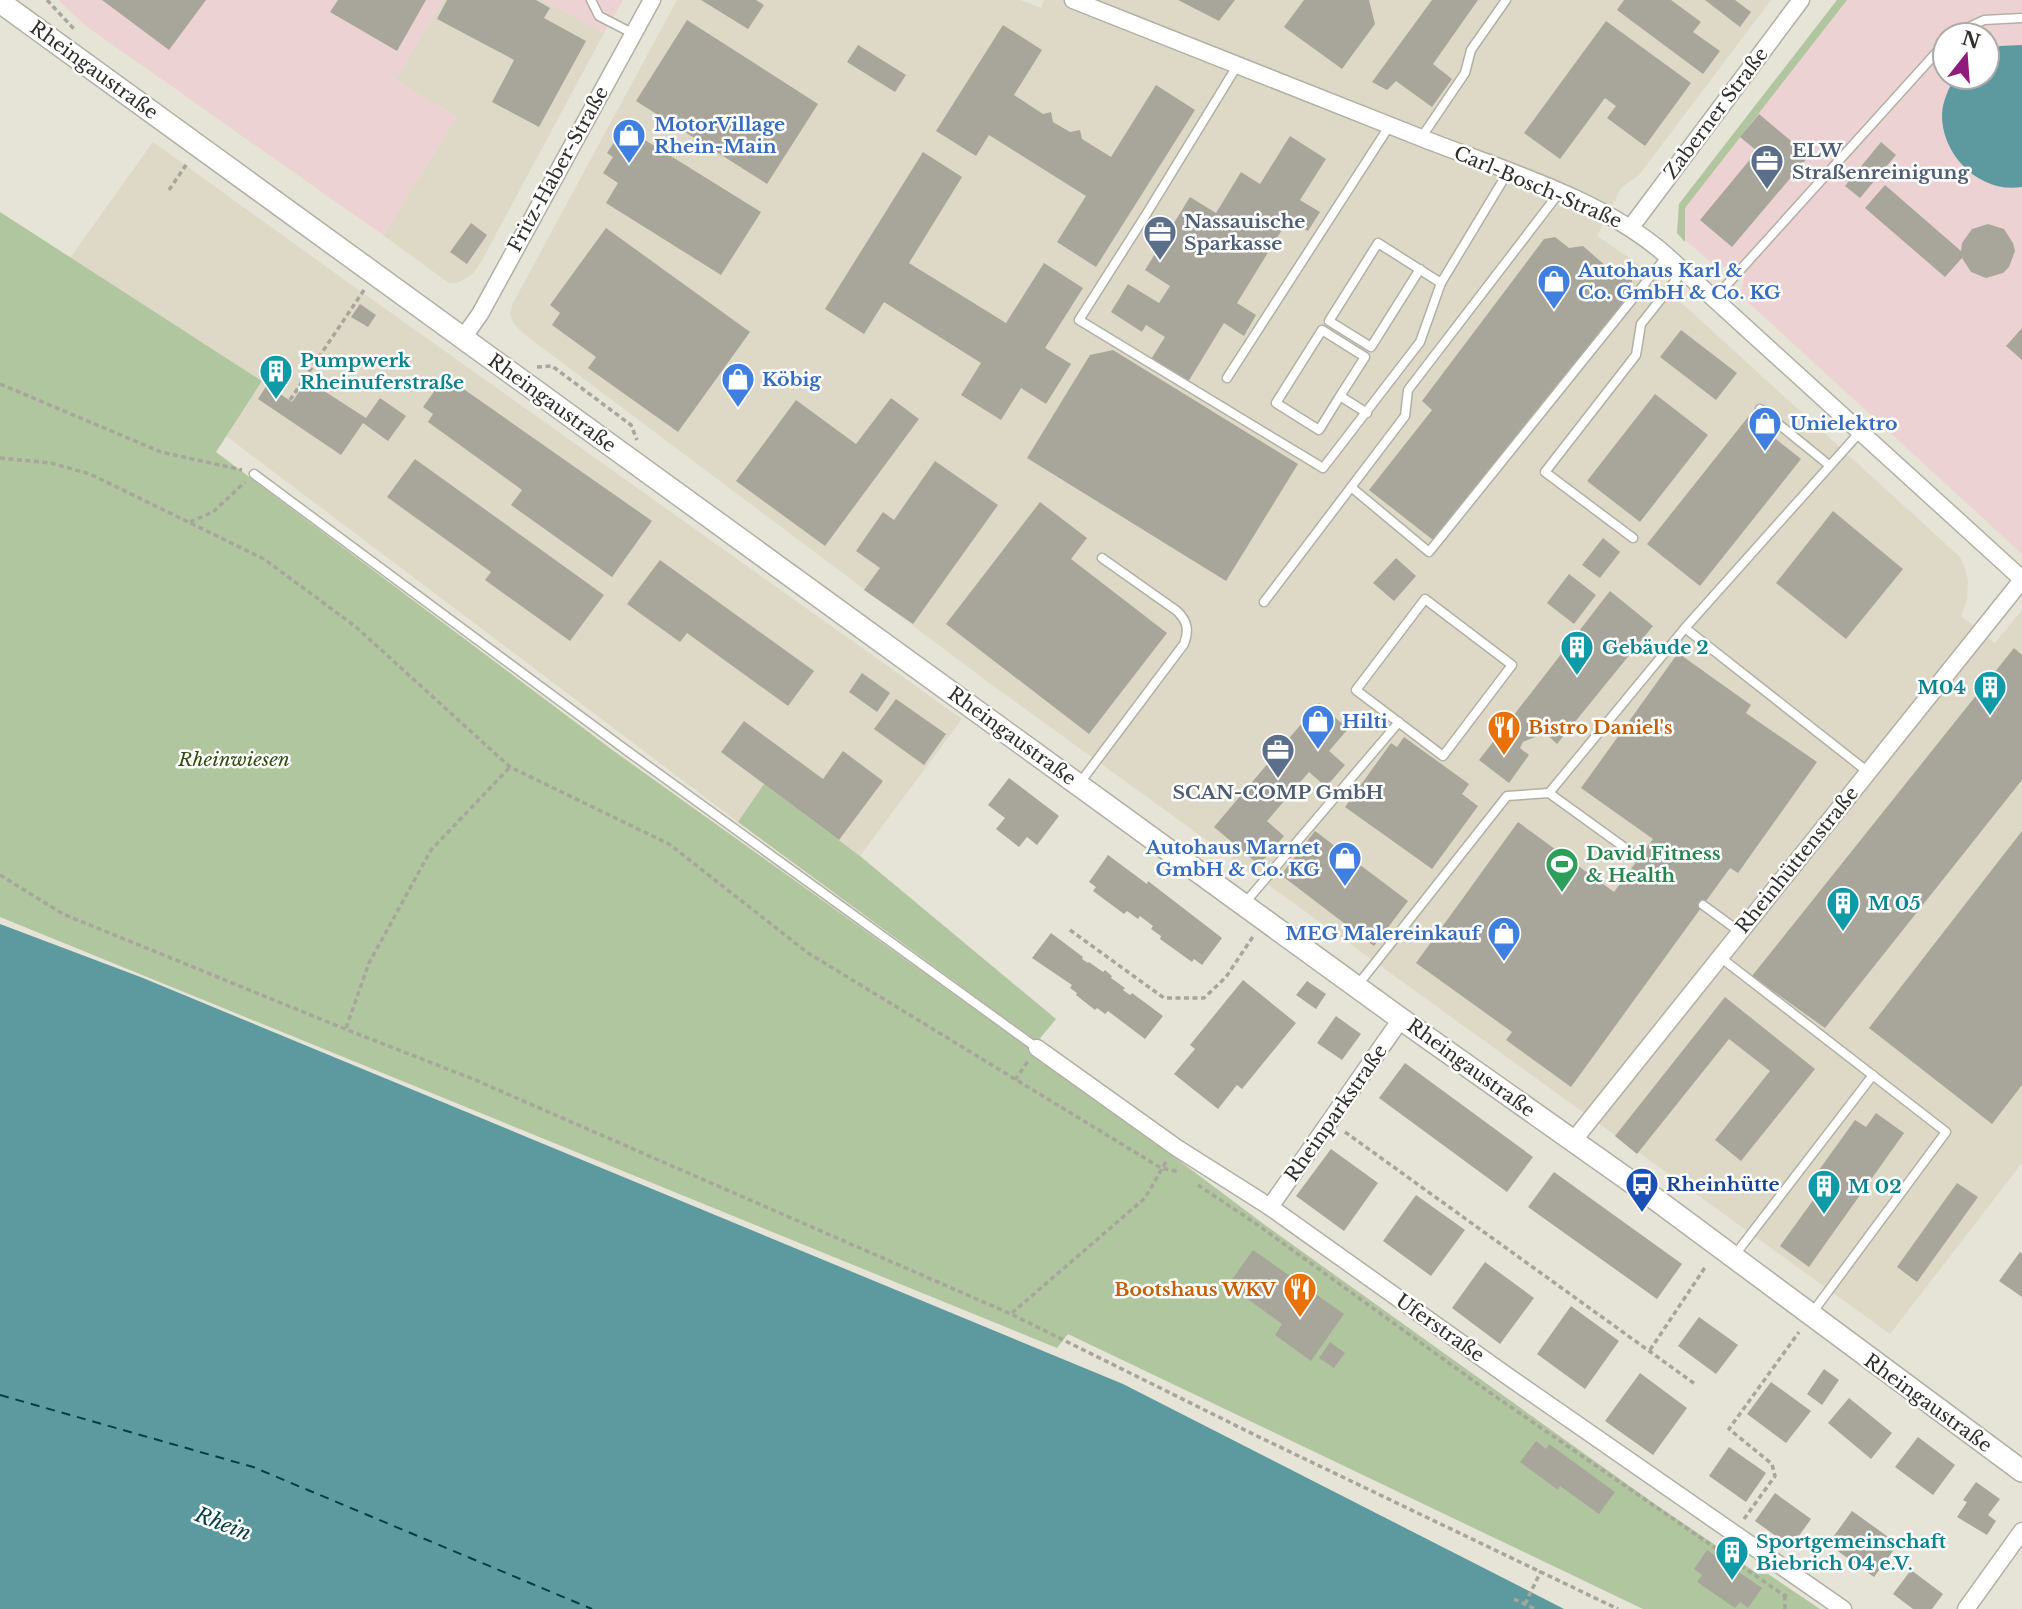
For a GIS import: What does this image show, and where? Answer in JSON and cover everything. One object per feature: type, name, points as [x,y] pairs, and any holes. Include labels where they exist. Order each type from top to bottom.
[{"type":"street","name":"Fritz-Haber-Straße","points":[[463,338],[480,314],[652,0]]},
{"type":"street","name":"Carl-Bosch-Straße","points":[[1073,0],[1508,172],[1631,227],[1667,256],[2022,580]]},
{"type":"street","name":"Zaberner Straße","points":[[1631,227],[1801,0]]},
{"type":"street","name":"Rheingaustraße","points":[[0,2],[1573,1141],[2022,1471]]},
{"type":"street","name":"Rheinhüttenstraße","points":[[1573,1141],[2022,580]]},
{"type":"street","name":"Rheinparkstraße","points":[[1270,1207],[1401,1019]]},
{"type":"street","name":"Uferstraße","points":[[1037,1048],[1177,1148],[1270,1207],[1843,1609]]},
{"type":"street","points":[[1966,1609],[2022,1531]]},
{"type":"lane","points":[[592,0],[599,16],[634,34]]},
{"type":"lane","points":[[1421,138],[1465,73],[1471,50],[1506,0]]},
{"type":"lane","points":[[1982,21],[2022,18]]},
{"type":"lane","points":[[1714,299],[1931,59]]},
{"type":"lane","points":[[1237,66],[1079,320],[1323,468],[1420,342],[1441,283],[1508,172]]},
{"type":"lane","points":[[1227,378],[1390,125]]},
{"type":"lane","points":[[1264,602],[1405,416],[1408,390],[1559,193]]},
{"type":"lane","points":[[1420,269],[1371,347],[1329,321],[1378,243],[1420,269],[1441,283]]},
{"type":"lane","points":[[1351,488],[1429,552],[1667,256]]},
{"type":"lane","points":[[1633,537],[1545,472],[1636,355],[1641,324],[1683,271]]},
{"type":"lane","points":[[1322,330],[1365,357],[1340,396],[1319,430],[1276,403],[1322,330]]},
{"type":"lane","points":[[1340,396],[1367,413]]},
{"type":"lane","points":[[1760,409],[1829,465]]},
{"type":"lane","points":[[1549,793],[1685,628],[1860,432]]},
{"type":"lane","points":[[254,474],[615,743],[1037,1048]]},
{"type":"lane","points":[[1079,784],[1184,644],[1188,632],[1186,620],[1177,611],[1102,558]]},
{"type":"lane","points":[[1425,599],[1513,665],[1443,756],[1399,722],[1356,691],[1425,599]]},
{"type":"lane","points":[[1685,628],[1868,772]]},
{"type":"lane","points":[[1244,904],[1399,722]]},
{"type":"lane","points":[[1357,986],[1507,796],[1549,793],[1639,858]]},
{"type":"lane","points":[[1703,905],[1740,932]]},
{"type":"lane","points":[[1720,957],[1946,1132],[1810,1316]]},
{"type":"lane","points":[[1732,1259],[1873,1075]]},
{"type":"path","points":[[47,0],[65,18]]},
{"type":"path","points":[[169,190],[199,146]]},
{"type":"path","points":[[290,400],[375,274]]},
{"type":"path","points":[[552,366],[631,425]]},
{"type":"path","points":[[0,384],[161,452],[254,474]]},
{"type":"path","points":[[0,458],[72,468],[264,559],[356,627],[510,768],[669,844],[808,953],[1161,1168],[1178,1171],[1255,1223],[1489,1392],[1786,1596]]},
{"type":"path","points":[[189,522],[214,512],[254,474]]},
{"type":"path","points":[[345,1029],[369,962],[431,850],[510,768]]},
{"type":"path","points":[[0,875],[63,914],[473,1079],[1011,1314],[1618,1609]]},
{"type":"path","points":[[1070,930],[1164,998],[1178,999],[1204,998],[1226,977],[1255,933]]},
{"type":"path","points":[[1329,1120],[1695,1384]]},
{"type":"path","points":[[1011,1314],[1144,1198],[1161,1168]]},
{"type":"path","points":[[1650,1350],[1706,1266]]},
{"type":"path","points":[[1748,1514],[1775,1476],[1772,1464],[1729,1429],[1797,1334]]},
{"type":"path","points":[[1525,1604],[1541,1571]]},
{"type":"path","points":[[1785,1609],[1786,1596],[1797,1578]]},
{"type":"path","points":[[1514,1599],[1535,1609]]},
{"type":"shaded area","points":[[58,0],[443,0],[395,80],[457,117],[383,235],[86,26]]},
{"type":"shaded area","points":[[443,0],[543,0],[604,33],[481,262],[473,274],[457,283],[449,283],[383,235],[457,117],[395,80]]},
{"type":"shaded area","points":[[543,0],[623,0],[604,33]]},
{"type":"shaded area","points":[[677,0],[1020,0],[1041,8],[1044,0],[1771,0],[1639,175],[1621,188],[1597,236],[1641,266],[1960,557],[1968,582],[1967,600],[1961,616],[1995,643],[2022,610],[2022,1163],[1890,1334],[992,685],[514,324],[510,314],[513,303]]},
{"type":"shaded area","points":[[1837,0],[2022,0],[2022,554],[1749,303],[1741,293],[1744,279],[1728,265],[1715,266],[1677,233],[1679,204]]},
{"type":"shaded area","points":[[153,142],[962,719],[860,856],[764,785],[738,822],[226,436],[262,381],[70,258]]},
{"type":"green space","points":[[1837,0],[1847,0],[1685,208],[1685,242],[1677,233],[1679,204]]},
{"type":"green space","name":"Rheinwiesen","points":[[0,212],[262,381],[216,452],[611,749],[1029,1048],[1265,1225],[1652,1502],[1758,1574],[1768,1574],[1820,1609],[1643,1609],[1068,1334],[1057,1348],[0,917]]},
{"type":"green space","points":[[764,784],[860,856],[1056,1019],[1037,1042],[738,822]]},
{"type":"water","points":[[2022,45],[2022,187],[2006,188],[1978,178],[1956,157],[1943,129],[1942,114],[1949,91],[2001,91],[2001,46]]},
{"type":"water","name":"Rhein","points":[[0,924],[143,978],[1123,1384],[1564,1609],[0,1609]]},
{"type":"building","points":[[102,0],[206,0],[169,50]]},
{"type":"building","points":[[338,0],[426,0],[397,51],[330,12]]},
{"type":"building","points":[[447,0],[536,0],[550,8],[544,18],[586,41],[539,127],[492,102],[514,60],[437,19]]},
{"type":"building","points":[[701,0],[756,0],[764,5],[748,29]]},
{"type":"building","points":[[1178,0],[1235,0],[1219,21]]},
{"type":"building","points":[[1304,0],[1369,0],[1375,24],[1342,69],[1284,27]]},
{"type":"building","points":[[1432,0],[1478,0],[1433,64],[1452,79],[1432,107],[1396,81],[1387,90],[1372,82]]},
{"type":"building","points":[[1624,0],[1671,0],[1701,22],[1693,32],[1720,51],[1703,74],[1617,10]]},
{"type":"building","points":[[1705,0],[1735,0],[1751,12],[1740,27]]},
{"type":"building","points":[[687,20],[818,104],[767,184],[636,101]]},
{"type":"building","points":[[1606,21],[1691,83],[1645,146],[1607,118],[1616,106],[1605,98],[1560,159],[1524,133]]},
{"type":"building","points":[[1003,25],[1042,50],[1014,95],[1043,114],[1051,112],[1053,122],[1070,132],[1080,130],[1082,139],[1111,157],[1156,85],[1195,110],[1096,267],[1057,242],[1086,196],[989,135],[976,156],[936,131]]},
{"type":"building","points":[[858,45],[906,75],[895,92],[847,62]]},
{"type":"building","points":[[1759,114],[1809,156],[1732,247],[1700,220],[1757,151],[1740,137]]},
{"type":"building","points":[[624,127],[761,212],[721,275],[606,203],[618,183],[603,173],[613,157],[607,153]]},
{"type":"building","points":[[1290,136],[1326,159],[1300,200],[1320,212],[1308,231],[1288,220],[1237,303],[1256,315],[1244,336],[1224,323],[1188,382],[1151,359],[1165,337],[1146,325],[1142,332],[1111,312],[1128,284],[1159,303],[1170,286],[1145,270],[1190,197],[1216,213],[1241,172],[1260,184]]},
{"type":"building","points":[[1881,142],[1896,155],[1860,198],[1845,186]]},
{"type":"building","points":[[923,152],[962,177],[909,263],[1006,323],[1044,263],[1083,288],[1045,348],[1071,364],[1046,404],[1021,388],[1001,420],[961,395],[981,363],[884,302],[864,334],[825,309]]},
{"type":"building","points":[[1885,185],[1961,251],[1962,243],[1972,229],[1988,224],[2004,229],[2015,251],[2009,267],[2003,273],[1986,278],[1971,272],[1962,258],[1945,277],[1865,208]]},
{"type":"building","points":[[471,223],[487,235],[467,264],[450,252]]},
{"type":"building","points":[[606,228],[750,332],[678,432],[588,368],[596,357],[552,325],[560,313],[550,305]]},
{"type":"building","points":[[1555,237],[1569,248],[1583,246],[1607,267],[1615,267],[1632,280],[1632,293],[1433,540],[1369,490],[1432,410],[1422,401],[1544,239]]},
{"type":"building","points":[[360,304],[376,315],[368,327],[351,317]]},
{"type":"building","points":[[2022,328],[2022,360],[2006,346]]},
{"type":"building","points":[[1681,330],[1737,373],[1716,400],[1660,357]]},
{"type":"building","points":[[1113,350],[1298,464],[1226,581],[1027,458],[1090,355]]},
{"type":"building","points":[[445,376],[652,521],[612,577],[511,505],[522,490],[428,422],[433,414],[423,407]]},
{"type":"building","points":[[307,380],[366,418],[380,398],[406,416],[388,441],[363,423],[341,455],[258,399],[267,385],[292,402]]},
{"type":"building","points":[[1655,394],[1708,435],[1640,522],[1587,481]]},
{"type":"building","points":[[891,398],[919,419],[825,546],[736,481],[796,400],[856,444]]},
{"type":"building","points":[[1748,417],[1801,459],[1700,586],[1647,544]]},
{"type":"building","points":[[415,459],[604,595],[570,641],[485,580],[491,572],[387,497]]},
{"type":"building","points":[[935,461],[998,505],[913,624],[864,590],[880,568],[856,551],[883,512],[894,520]]},
{"type":"building","points":[[1040,502],[1087,538],[1071,559],[1167,633],[1089,734],[946,624]]},
{"type":"building","points":[[1833,511],[1903,569],[1846,639],[1776,583]]},
{"type":"building","points":[[1603,538],[1620,552],[1600,578],[1582,565]]},
{"type":"building","points":[[1396,558],[1416,576],[1394,601],[1373,583]]},
{"type":"building","points":[[660,560],[814,671],[788,706],[687,633],[680,642],[627,604]]},
{"type":"building","points":[[1569,574],[1596,595],[1574,624],[1547,603]]},
{"type":"building","name":"Gebäude 2","points":[[1610,591],[1653,626],[1557,744],[1545,733],[1523,742],[1520,748],[1529,755],[1509,783],[1479,760]]},
{"type":"building","points":[[2014,648],[2022,655],[2022,780],[1825,1028],[1752,976]]},
{"type":"building","points":[[1678,653],[1751,705],[1746,713],[1817,762],[1738,873],[1730,868],[1571,1087],[1506,1040],[1512,1032],[1416,963],[1518,822],[1614,892],[1653,839],[1581,788]]},
{"type":"building","points":[[862,673],[890,693],[877,712],[849,692]]},
{"type":"building","points":[[896,699],[946,734],[924,765],[874,729]]},
{"type":"building","name":"SCAN-COMP GmbH","points":[[1319,703],[1348,729],[1329,751],[1345,765],[1326,787],[1309,772],[1267,821],[1284,836],[1259,865],[1214,827]]},
{"type":"building","points":[[744,721],[823,779],[843,751],[883,781],[839,840],[721,752]]},
{"type":"building","points":[[1404,737],[1469,784],[1462,794],[1478,806],[1432,869],[1345,807],[1391,743],[1397,747]]},
{"type":"building","points":[[1009,778],[1059,816],[1037,845],[1027,837],[1019,847],[996,829],[1005,818],[988,805]]},
{"type":"building","name":"Autohaus Marnet GmbH & Co. KG","points":[[1315,831],[1408,901],[1374,946],[1281,875]]},
{"type":"building","points":[[2022,831],[2022,1085],[1992,1124],[1869,1028]]},
{"type":"building","points":[[1108,855],[1147,884],[1148,881],[1222,938],[1202,965],[1194,959],[1192,962],[1160,939],[1161,936],[1151,929],[1153,926],[1140,916],[1138,919],[1127,911],[1124,914],[1093,891],[1096,887],[1089,882]]},
{"type":"building","points":[[1051,933],[1083,957],[1082,959],[1103,972],[1105,970],[1125,988],[1123,990],[1130,995],[1132,993],[1163,1016],[1145,1039],[1108,1011],[1105,1014],[1097,1008],[1095,1010],[1076,995],[1070,988],[1072,985],[1032,958]]},
{"type":"building","points":[[1243,980],[1296,1023],[1242,1089],[1237,1085],[1218,1109],[1174,1074],[1195,1049],[1190,1045]]},
{"type":"building","points":[[1307,981],[1326,994],[1316,1009],[1296,995]]},
{"type":"building","points":[[1725,997],[1815,1069],[1741,1161],[1715,1140],[1770,1071],[1729,1039],[1637,1154],[1615,1136]]},
{"type":"building","points":[[1336,1016],[1361,1034],[1342,1060],[1317,1043]]},
{"type":"building","points":[[1405,1063],[1533,1157],[1507,1192],[1379,1098]]},
{"type":"building","name":"M 02","points":[[1876,1113],[1904,1133],[1809,1267],[1780,1246],[1824,1185],[1814,1177],[1855,1120],[1866,1127]]},
{"type":"building","points":[[1331,1149],[1378,1183],[1344,1231],[1296,1196]]},
{"type":"building","points":[[1554,1172],[1682,1264],[1657,1299],[1528,1207]]},
{"type":"building","points":[[1957,1183],[1978,1197],[1917,1282],[1897,1267]]},
{"type":"building","points":[[1416,1195],[1465,1230],[1431,1276],[1383,1241]]},
{"type":"building","points":[[1253,1250],[1344,1314],[1311,1361],[1275,1335],[1282,1324],[1228,1285]]},
{"type":"building","points":[[2020,1252],[2022,1254],[2022,1297],[1999,1281]]},
{"type":"building","points":[[1485,1262],[1534,1298],[1500,1344],[1452,1308]]},
{"type":"building","points":[[1571,1306],[1619,1341],[1585,1389],[1537,1354]]},
{"type":"building","points":[[1699,1317],[1738,1345],[1716,1374],[1678,1346]]},
{"type":"building","points":[[1330,1342],[1345,1353],[1334,1368],[1319,1358]]},
{"type":"building","points":[[1824,1369],[1839,1380],[1822,1405],[1807,1394]]},
{"type":"building","points":[[1640,1373],[1687,1408],[1653,1455],[1605,1421]]},
{"type":"building","points":[[1771,1382],[1811,1411],[1786,1443],[1747,1414]]},
{"type":"building","points":[[1849,1398],[1892,1433],[1871,1459],[1828,1423]]},
{"type":"building","points":[[1918,1437],[1955,1465],[1933,1495],[1895,1467]]},
{"type":"building","points":[[1536,1441],[1546,1449],[1549,1444],[1615,1492],[1599,1514],[1560,1486],[1558,1490],[1520,1462]]},
{"type":"building","points":[[1729,1447],[1766,1473],[1746,1502],[1709,1476]]},
{"type":"building","points":[[1976,1482],[2000,1499],[1988,1515],[1996,1521],[1987,1535],[1957,1517],[1967,1502],[1963,1500]]},
{"type":"building","points":[[1775,1493],[1811,1519],[1791,1547],[1755,1521]]},
{"type":"building","points":[[1852,1511],[1898,1544],[1874,1577],[1828,1544]]},
{"type":"building","name":"Sportgemeinschaft Biebrich 04 e.V.","points":[[1707,1550],[1762,1588],[1748,1608],[1740,1602],[1735,1608],[1697,1582],[1702,1575],[1694,1569]]},
{"type":"building","points":[[1911,1570],[1943,1594],[1932,1609],[1913,1609],[1893,1594]]},
{"type":"ferry route","points":[[0,1395],[253,1467],[592,1609]]},
{"type":"place","name":"MotorVillage Rhein-Main","points":[[629,165]]},
{"type":"place","name":"ELW Straßenreinigung","points":[[1767,191]]},
{"type":"place","name":"Nassauische Sparkasse","points":[[1160,262]]},
{"type":"place","name":"Autohaus Karl & Co. GmbH & Co. KG","points":[[1554,311]]},
{"type":"place","name":"Pumpwerk Rheinuferstraße","points":[[276,401]]},
{"type":"place","name":"Köbig","points":[[738,409]]},
{"type":"place","name":"Unielektro","points":[[1765,453]]},
{"type":"place","name":"Gebäude 2","points":[[1577,677]]},
{"type":"place","name":"M04","points":[[1990,717]]},
{"type":"place","name":"Hilti","points":[[1318,751]]},
{"type":"place","name":"Bistro Daniel's","points":[[1504,757]]},
{"type":"place","name":"SCAN-COMP GmbH","points":[[1278,780]]},
{"type":"place","name":"Autohaus Marnet GmbH & Co. KG","points":[[1345,888]]},
{"type":"place","name":"David Fitness & Health","points":[[1562,894]]},
{"type":"place","name":"M 05","points":[[1843,933]]},
{"type":"place","name":"MEG Malereinkauf","points":[[1504,963]]},
{"type":"place","name":"Rheinhütte","points":[[1642,1214]]},
{"type":"place","name":"M 02","points":[[1824,1216]]},
{"type":"place","name":"Bootshaus WKV","points":[[1300,1319]]},
{"type":"place","name":"Sportgemeinschaft Biebrich 04 e.V.","points":[[1732,1582]]}]
